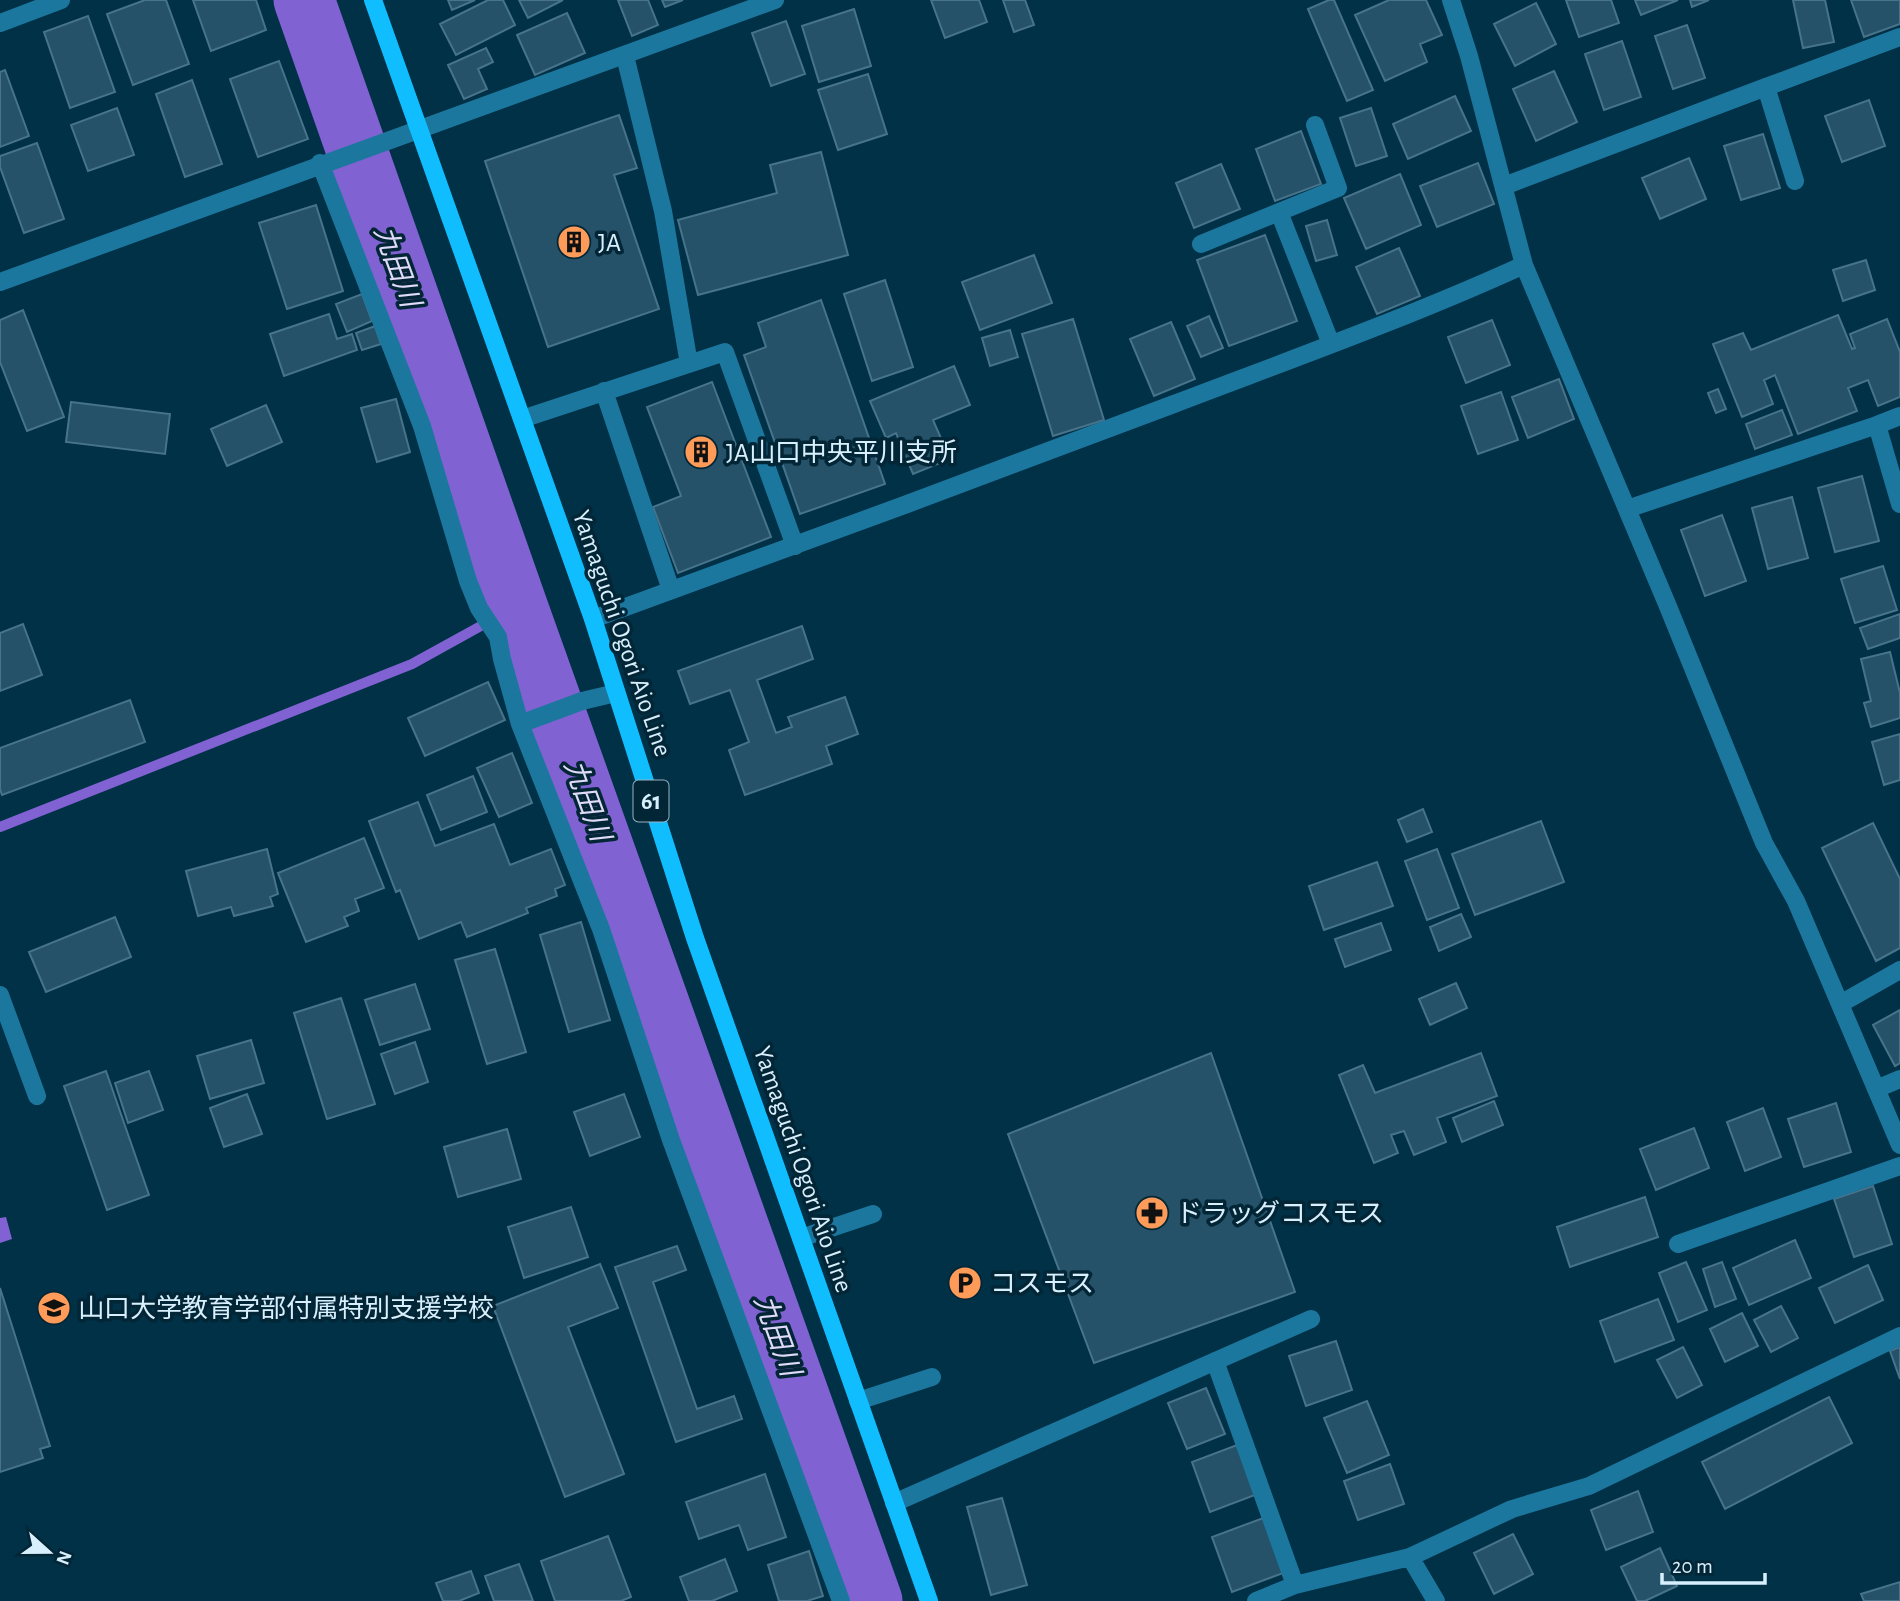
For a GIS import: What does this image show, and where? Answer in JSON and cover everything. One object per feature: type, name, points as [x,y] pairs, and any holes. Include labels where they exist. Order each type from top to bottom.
[{"type":"main road","name":"Yamaguchi Ogori Aio Line","points":[[373,0],[593,619],[695,938],[929,1601]]},
{"type":"street","points":[[0,23],[61,0]]},
{"type":"street","points":[[0,282],[775,0]]},
{"type":"street","points":[[1451,0],[1524,265],[1764,843],[1796,901],[1900,1145]]},
{"type":"street","points":[[1504,186],[1900,37]]},
{"type":"street","points":[[625,56],[663,211],[689,364]]},
{"type":"street","points":[[1766,87],[1795,181]]},
{"type":"street","points":[[1201,244],[1338,188],[1315,125]]},
{"type":"street","points":[[328,161],[422,426],[468,581],[479,608],[498,637],[502,659],[601,929],[671,1140],[841,1601]]},
{"type":"street","points":[[1279,212],[1331,344]]},
{"type":"street","points":[[593,619],[795,546],[1331,344],[1449,299],[1524,265]]},
{"type":"street","points":[[522,419],[725,352],[795,546]]},
{"type":"street","points":[[604,391],[671,590]]},
{"type":"street","points":[[1627,509],[1900,416]]},
{"type":"street","points":[[1877,425],[1900,504]]},
{"type":"street","points":[[525,722],[616,692]]},
{"type":"street","points":[[1840,1004],[1900,970]]},
{"type":"street","points":[[0,995],[37,1096]]},
{"type":"street","points":[[1876,1089],[1900,1079]]},
{"type":"street","points":[[1678,1244],[1900,1166]]},
{"type":"street","points":[[800,1238],[873,1214]]},
{"type":"street","points":[[894,1503],[1311,1319]]},
{"type":"street","points":[[1256,1601],[1294,1585],[1410,1557],[1512,1510],[1589,1486],[1900,1336]]},
{"type":"street","points":[[1215,1361],[1294,1585]]},
{"type":"street","points":[[858,1401],[932,1377]]},
{"type":"street","points":[[1410,1557],[1436,1601]]},
{"type":"shaded area","points":[[6,1217],[12,1239],[0,1243],[0,1218]]},
{"type":"building","points":[[145,0],[166,0],[189,64],[133,85],[107,14]]},
{"type":"building","points":[[193,0],[256,0],[266,30],[211,51]]},
{"type":"building","points":[[448,0],[475,0],[452,10]]},
{"type":"building","points":[[488,0],[503,0],[515,25],[456,55],[440,24]]},
{"type":"building","points":[[519,0],[563,0],[528,18]]},
{"type":"building","points":[[618,0],[648,0],[658,25],[632,36]]},
{"type":"building","points":[[662,0],[683,0],[665,7]]},
{"type":"building","points":[[931,0],[979,0],[987,22],[945,38]]},
{"type":"building","points":[[1003,0],[1025,0],[1034,25],[1014,32]]},
{"type":"building","points":[[1334,0],[1373,90],[1347,101],[1308,9]]},
{"type":"building","points":[[1389,0],[1426,0],[1442,35],[1420,44],[1427,62],[1385,81],[1355,15]]},
{"type":"building","points":[[1566,0],[1611,0],[1619,23],[1579,37]]},
{"type":"building","points":[[1635,0],[1678,0],[1641,15]]},
{"type":"building","points":[[1690,0],[1709,0],[1692,7]]},
{"type":"building","points":[[1793,0],[1825,0],[1834,42],[1803,48]]},
{"type":"building","points":[[1851,0],[1900,0],[1900,24],[1864,37]]},
{"type":"building","points":[[1536,3],[1556,44],[1515,66],[1494,24]]},
{"type":"building","points":[[854,9],[871,66],[819,82],[802,26]]},
{"type":"building","points":[[567,13],[585,53],[535,75],[517,35]]},
{"type":"building","points":[[88,16],[115,92],[70,108],[44,32]]},
{"type":"building","points":[[786,21],[805,74],[771,86],[752,33]]},
{"type":"building","points":[[1687,25],[1705,78],[1673,89],[1655,36]]},
{"type":"building","points":[[1622,41],[1641,97],[1604,110],[1585,54]]},
{"type":"building","points":[[486,48],[493,62],[478,69],[487,89],[464,99],[448,65]]},
{"type":"building","points":[[279,61],[308,139],[258,157],[230,79]]},
{"type":"building","points":[[5,70],[29,136],[0,147],[0,72]]},
{"type":"building","points":[[1554,71],[1577,122],[1536,141],[1513,89]]},
{"type":"building","points":[[868,74],[887,134],[838,150],[818,90]]},
{"type":"building","points":[[192,80],[222,164],[185,177],[156,94]]},
{"type":"building","points":[[1455,96],[1471,131],[1408,159],[1393,124]]},
{"type":"building","points":[[1869,100],[1885,146],[1842,162],[1825,116]]},
{"type":"building","points":[[117,108],[134,155],[88,171],[71,125]]},
{"type":"building","points":[[1371,108],[1387,156],[1356,166],[1340,118]]},
{"type":"building","name":"JA","points":[[619,115],[637,168],[614,175],[659,309],[548,347],[485,161]]},
{"type":"building","points":[[1301,131],[1321,184],[1275,201],[1256,149]]},
{"type":"building","points":[[1763,134],[1780,188],[1741,200],[1724,146]]},
{"type":"building","points":[[37,143],[64,219],[24,233],[0,167],[0,156]]},
{"type":"building","name":"JA","points":[[821,152],[848,255],[698,295],[678,220],[777,193],[770,165]]},
{"type":"building","points":[[1689,158],[1706,199],[1660,219],[1642,178]]},
{"type":"building","points":[[1478,163],[1494,204],[1437,227],[1420,186]]},
{"type":"building","points":[[1221,164],[1240,209],[1194,228],[1176,183]]},
{"type":"building","points":[[1400,174],[1421,225],[1366,249],[1344,198]]},
{"type":"building","points":[[316,205],[343,291],[287,309],[259,223]]},
{"type":"building","points":[[1327,220],[1337,255],[1316,261],[1306,226]]},
{"type":"building","points":[[1265,235],[1297,321],[1229,346],[1197,260]]},
{"type":"building","points":[[1399,248],[1420,296],[1377,314],[1356,267]]},
{"type":"building","points":[[1034,255],[1052,303],[980,330],[962,282]]},
{"type":"building","points":[[1866,260],[1875,290],[1843,301],[1833,270]]},
{"type":"building","points":[[885,280],[913,367],[872,381],[844,294]]},
{"type":"building","points":[[362,294],[372,321],[347,332],[336,304]]},
{"type":"building","points":[[821,300],[885,484],[800,514],[744,355],[766,347],[758,323]]},
{"type":"building","points":[[23,310],[64,417],[27,431],[0,362],[0,320]]},
{"type":"building","points":[[329,314],[337,339],[352,334],[357,350],[284,376],[270,334]]},
{"type":"building","points":[[1838,315],[1852,349],[1855,348],[1850,334],[1887,319],[1900,352],[1900,397],[1878,406],[1868,380],[1848,388],[1857,411],[1798,434],[1775,375],[1764,380],[1773,404],[1742,417],[1713,344],[1743,333],[1751,350]]},
{"type":"building","points":[[1838,315],[1852,349],[1855,348],[1850,334],[1887,319],[1900,352],[1900,397],[1878,406],[1868,380],[1848,388],[1857,411],[1798,434],[1775,375],[1764,380],[1773,404],[1742,417],[1713,344],[1743,333],[1751,350]]},
{"type":"building","points":[[1209,316],[1223,348],[1201,357],[1187,326]]},
{"type":"building","points":[[1073,319],[1104,420],[1053,436],[1022,334]]},
{"type":"building","points":[[1492,320],[1510,365],[1466,383],[1448,337]]},
{"type":"building","points":[[1171,322],[1195,379],[1154,396],[1130,339]]},
{"type":"building","points":[[375,326],[381,344],[362,350],[356,333]]},
{"type":"building","points":[[1010,330],[1018,357],[990,366],[982,338]]},
{"type":"building","points":[[954,366],[970,405],[933,420],[950,459],[913,474],[896,433],[886,438],[870,401]]},
{"type":"building","points":[[1559,379],[1574,419],[1528,438],[1512,397]]},
{"type":"building","name":"JA山口中央平川支所","points":[[712,382],[771,537],[678,573],[653,507],[681,496],[647,407]]},
{"type":"building","points":[[1718,389],[1726,409],[1716,413],[1708,393]]},
{"type":"building","points":[[1501,392],[1518,440],[1478,454],[1461,406]]},
{"type":"building","points":[[396,399],[410,452],[377,462],[361,408]]},
{"type":"building","points":[[71,402],[170,414],[165,454],[66,442]]},
{"type":"building","points":[[266,405],[282,442],[227,466],[211,429]]},
{"type":"building","points":[[1782,410],[1792,435],[1755,449],[1746,424]]},
{"type":"building","points":[[1862,476],[1879,541],[1835,552],[1818,488]]},
{"type":"building","points":[[1792,497],[1808,558],[1768,569],[1752,508]]},
{"type":"building","points":[[1722,515],[1746,581],[1705,596],[1681,530]]},
{"type":"building","points":[[1883,566],[1897,610],[1855,623],[1841,579]]},
{"type":"building","points":[[1900,614],[1900,638],[1868,649],[1860,628]]},
{"type":"building","points":[[23,624],[42,675],[0,691],[0,633]]},
{"type":"building","points":[[802,626],[813,659],[757,680],[776,733],[792,727],[788,717],[845,697],[858,734],[826,746],[832,764],[745,795],[729,750],[749,742],[730,690],[690,704],[678,671]]},
{"type":"building","points":[[1890,652],[1900,693],[1900,718],[1871,727],[1864,703],[1871,701],[1861,659]]},
{"type":"building","points":[[488,682],[505,720],[425,756],[408,718]]},
{"type":"building","points":[[130,700],[145,742],[2,795],[0,748]]},
{"type":"building","points":[[1900,734],[1900,780],[1884,785],[1872,742]]},
{"type":"building","points":[[512,753],[532,803],[499,817],[477,768]]},
{"type":"building","points":[[473,776],[487,812],[441,830],[427,795]]},
{"type":"building","points":[[418,802],[435,846],[494,824],[510,865],[551,849],[565,885],[555,889],[557,896],[526,908],[528,913],[467,937],[461,922],[419,939],[400,890],[396,892],[369,821]]},
{"type":"building","points":[[1423,809],[1432,832],[1407,842],[1398,820]]},
{"type":"building","points":[[1541,821],[1564,882],[1475,915],[1452,854]]},
{"type":"building","points":[[1873,823],[1900,879],[1900,948],[1876,961],[1822,848]]},
{"type":"building","points":[[364,838],[384,888],[355,899],[359,911],[344,917],[348,926],[306,942],[278,873]]},
{"type":"building","points":[[267,849],[278,894],[270,897],[273,906],[234,916],[231,907],[198,916],[186,871]]},
{"type":"building","points":[[1437,849],[1459,908],[1427,920],[1405,861]]},
{"type":"building","points":[[1377,862],[1393,906],[1324,930],[1309,886]]},
{"type":"building","points":[[1461,914],[1471,937],[1439,951],[1430,927]]},
{"type":"building","points":[[115,917],[131,957],[46,992],[29,952]]},
{"type":"building","points":[[581,922],[610,1020],[569,1032],[540,935]]},
{"type":"building","points":[[1381,923],[1391,950],[1345,967],[1335,939]]},
{"type":"building","points":[[495,949],[526,1052],[487,1064],[455,960]]},
{"type":"building","points":[[1456,983],[1467,1008],[1430,1025],[1419,999]]},
{"type":"building","points":[[415,984],[430,1029],[380,1045],[365,1000]]},
{"type":"building","points":[[341,998],[375,1104],[327,1119],[294,1013]]},
{"type":"building","points":[[1900,1010],[1900,1063],[1895,1066],[1873,1025]]},
{"type":"building","points":[[251,1040],[264,1083],[210,1099],[197,1056]]},
{"type":"building","points":[[415,1042],[428,1082],[395,1094],[381,1054]]},
{"type":"building","name":"ドラッグコスモス","points":[[1211,1053],[1295,1292],[1094,1363],[1008,1134]]},
{"type":"building","points":[[1481,1053],[1497,1096],[1437,1118],[1446,1142],[1414,1155],[1404,1131],[1391,1135],[1398,1153],[1374,1163],[1339,1075],[1363,1065],[1375,1093]]},
{"type":"building","points":[[106,1071],[149,1195],[107,1210],[64,1086]]},
{"type":"building","points":[[149,1071],[163,1110],[128,1123],[115,1083]]},
{"type":"building","points":[[247,1094],[262,1134],[224,1147],[210,1108]]},
{"type":"building","points":[[624,1094],[640,1137],[590,1156],[574,1112]]},
{"type":"building","points":[[1494,1101],[1503,1125],[1462,1142],[1453,1118]]},
{"type":"building","points":[[1836,1103],[1851,1152],[1804,1167],[1788,1119]]},
{"type":"building","points":[[1763,1108],[1781,1157],[1745,1171],[1727,1122]]},
{"type":"building","points":[[1694,1128],[1709,1168],[1656,1190],[1640,1149]]},
{"type":"building","points":[[507,1129],[521,1179],[458,1197],[444,1147]]},
{"type":"building","points":[[1873,1186],[1892,1244],[1854,1257],[1834,1199]]},
{"type":"building","points":[[1645,1197],[1658,1237],[1570,1267],[1557,1227]]},
{"type":"building","points":[[571,1207],[588,1257],[524,1278],[508,1227]]},
{"type":"building","points":[[1795,1240],[1811,1278],[1749,1305],[1733,1268]]},
{"type":"building","points":[[677,1246],[686,1270],[653,1282],[697,1409],[734,1396],[742,1419],[676,1442],[615,1267]]},
{"type":"building","points":[[1686,1262],[1707,1310],[1678,1322],[1659,1273]]},
{"type":"building","points":[[1722,1262],[1736,1299],[1715,1307],[1703,1269]]},
{"type":"building","points":[[600,1264],[618,1308],[568,1327],[624,1474],[565,1497],[493,1306]]},
{"type":"building","points":[[1868,1265],[1883,1300],[1835,1323],[1819,1288]]},
{"type":"building","points":[[0,1288],[50,1446],[40,1449],[43,1458],[0,1472]]},
{"type":"building","points":[[1658,1299],[1674,1340],[1615,1362],[1600,1321]]},
{"type":"building","points":[[1781,1306],[1798,1338],[1771,1352],[1754,1320]]},
{"type":"building","points":[[1742,1313],[1758,1346],[1725,1362],[1710,1329]]},
{"type":"building","points":[[1336,1341],[1352,1390],[1306,1406],[1289,1356]]},
{"type":"building","points":[[1683,1347],[1702,1385],[1677,1398],[1657,1360]]},
{"type":"building","points":[[1900,1347],[1900,1379],[1890,1351]]},
{"type":"building","points":[[1206,1388],[1225,1434],[1187,1449],[1168,1403]]},
{"type":"building","points":[[1829,1397],[1852,1443],[1725,1509],[1702,1462]]},
{"type":"building","points":[[1367,1401],[1389,1455],[1347,1473],[1324,1418]]},
{"type":"building","points":[[1237,1445],[1255,1495],[1210,1512],[1192,1462]]},
{"type":"building","points":[[1390,1464],[1404,1504],[1358,1520],[1344,1481]]},
{"type":"building","points":[[765,1474],[786,1537],[748,1550],[739,1525],[699,1539],[686,1502]]},
{"type":"building","points":[[1638,1491],[1653,1532],[1606,1550],[1591,1510]]},
{"type":"building","points":[[1002,1498],[1027,1585],[991,1595],[967,1507]]},
{"type":"building","points":[[1266,1517],[1286,1572],[1232,1592],[1212,1537]]},
{"type":"building","points":[[1513,1534],[1533,1574],[1494,1594],[1474,1553]]},
{"type":"building","points":[[608,1536],[631,1597],[621,1601],[555,1601],[541,1561]]},
{"type":"building","points":[[1660,1548],[1677,1586],[1645,1601],[1637,1601],[1621,1567]]},
{"type":"building","points":[[809,1551],[823,1596],[807,1601],[779,1601],[768,1565]]},
{"type":"building","points":[[725,1559],[737,1591],[712,1601],[689,1601],[680,1577]]},
{"type":"building","points":[[519,1564],[533,1601],[494,1601],[485,1576]]},
{"type":"building","points":[[471,1571],[479,1593],[459,1601],[443,1601],[436,1583]]},
{"type":"building","points":[[1900,1582],[1900,1601],[1864,1601],[1861,1594]]},
{"type":"waterway","name":"九田川","points":[[304,0],[872,1601]]},
{"type":"waterway","points":[[0,827],[412,664],[517,606]]},
{"type":"place","name":"JA","points":[[574,242]]},
{"type":"place","name":"JA山口中央平川支所","points":[[701,452]]},
{"type":"place","name":"ドラッグコスモス","points":[[1152,1213]]},
{"type":"place","name":"コスモス","points":[[965,1283]]},
{"type":"place","name":"山口大学教育学部付属特別支援学校","points":[[54,1308]]}]
